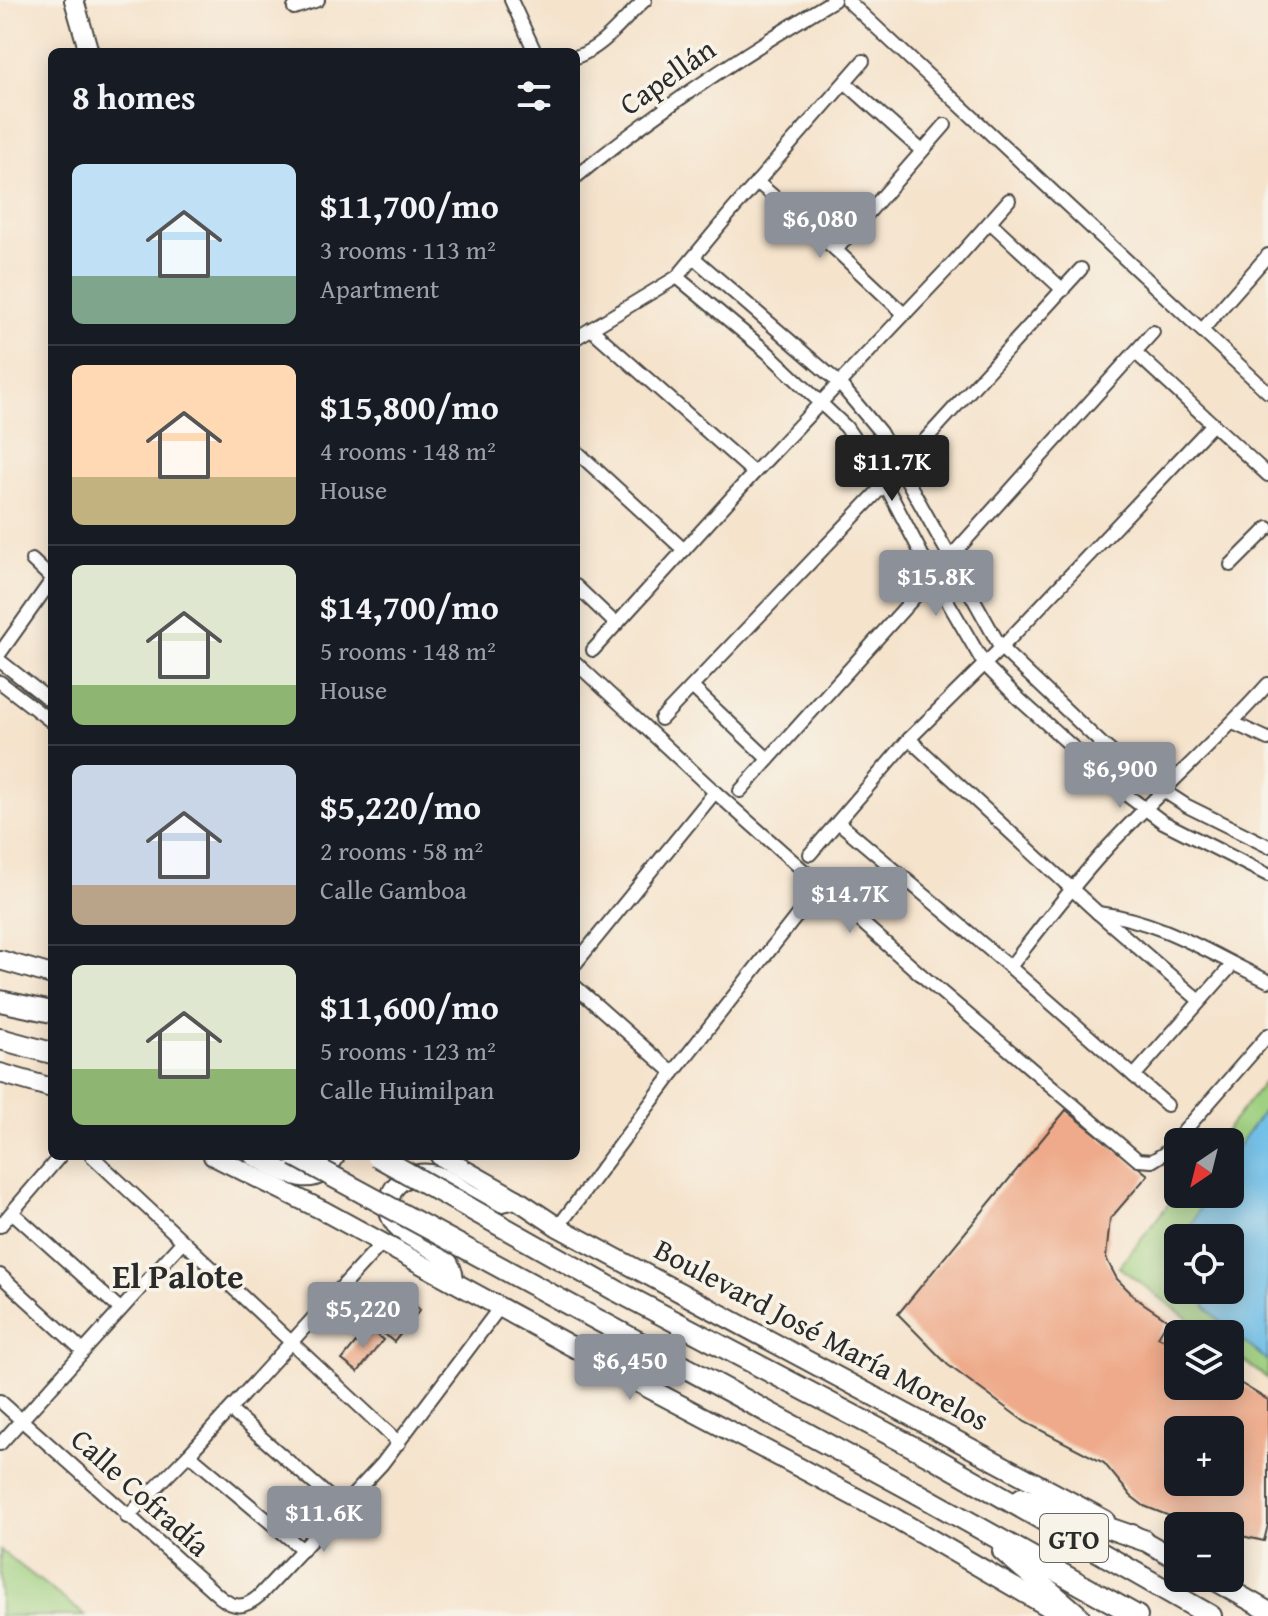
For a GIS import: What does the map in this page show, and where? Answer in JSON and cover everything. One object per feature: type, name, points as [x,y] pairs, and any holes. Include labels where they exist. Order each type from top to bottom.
[{"type":"main road","points":[[0,1000],[48,1008]]},
{"type":"main road","points":[[0,1039],[48,1052]]},
{"type":"main road","name":"GTO","points":[[302,1160],[917,1493],[1137,1616]]},
{"type":"main road","name":"Boulevard José María Morelos","points":[[384,1160],[615,1290],[938,1460],[1211,1616]]},
{"type":"main road","points":[[974,1481],[1143,1540]]},
{"type":"main road","points":[[969,1523],[1079,1616]]},
{"type":"street","points":[[74,0],[88,48]]},
{"type":"street","points":[[294,8],[318,0]]},
{"type":"street","points":[[511,0],[533,48]]},
{"type":"street","points":[[621,0],[628,15]]},
{"type":"street","points":[[580,55],[607,39],[645,0]]},
{"type":"street","name":"Capellán","points":[[580,174],[639,125],[758,45],[834,0]]},
{"type":"street","points":[[847,0],[1268,392]]},
{"type":"street","points":[[580,336],[677,277],[863,61]]},
{"type":"street","points":[[846,83],[922,151]]},
{"type":"street","points":[[836,250],[945,125]]},
{"type":"street","points":[[757,182],[904,314]]},
{"type":"street","points":[[593,650],[1009,200]]},
{"type":"street","points":[[990,222],[1063,290]]},
{"type":"street","points":[[1202,330],[1268,255]]},
{"type":"street","points":[[694,258],[839,383],[880,432],[1001,648],[1101,743],[1162,791],[1226,827],[1268,846]]},
{"type":"street","points":[[661,719],[901,467],[1081,269]]},
{"type":"street","points":[[677,277],[821,401],[846,427],[885,484],[984,664],[1085,759],[1146,809],[1178,830],[1268,875]]},
{"type":"street","points":[[591,329],[754,473]]},
{"type":"street","points":[[740,791],[1153,332]]},
{"type":"street","points":[[1136,353],[1268,475]]},
{"type":"street","points":[[810,854],[909,739],[1001,648],[1213,424]]},
{"type":"street","points":[[580,455],[684,550]]},
{"type":"street","points":[[1231,565],[1268,528]]},
{"type":"street","points":[[32,560],[48,576]]},
{"type":"street","points":[[0,653],[48,586]]},
{"type":"street","points":[[580,590],[616,624]]},
{"type":"street","points":[[0,661],[48,699]]},
{"type":"street","points":[[580,667],[715,792],[1138,1160],[1148,1161],[1165,1153],[1268,1035]]},
{"type":"street","points":[[0,682],[48,719]]},
{"type":"street","points":[[1010,967],[1071,888],[1268,684]]},
{"type":"street","points":[[692,687],[768,759]]},
{"type":"street","points":[[1233,723],[1268,739]]},
{"type":"street","points":[[909,739],[1098,913],[1200,1001]]},
{"type":"street","points":[[580,958],[715,792]]},
{"type":"street","points":[[838,822],[1167,1105]]},
{"type":"street","points":[[558,1227],[673,1073],[821,885]]},
{"type":"street","points":[[1098,913],[1130,917],[1154,925],[1268,981]]},
{"type":"street","points":[[0,960],[48,974]]},
{"type":"street","points":[[1134,1076],[1233,964]]},
{"type":"street","points":[[580,991],[673,1073]]},
{"type":"street","points":[[0,1073],[48,1087]]},
{"type":"street","points":[[0,1226],[57,1160]]},
{"type":"street","points":[[96,1160],[399,1443]]},
{"type":"street","points":[[225,1160],[893,1517],[1064,1616]]},
{"type":"street","points":[[262,1160],[295,1177],[307,1179],[320,1173],[331,1160]]},
{"type":"street","name":"Boulevard José María Morelos","points":[[450,1160],[558,1227],[1164,1552]]},
{"type":"street","points":[[454,1282],[454,1271],[449,1262],[404,1233],[393,1221],[388,1209],[391,1191],[399,1182],[417,1173],[437,1174],[485,1201],[497,1203],[516,1199]]},
{"type":"street","points":[[13,1213],[120,1309]]},
{"type":"street","points":[[0,1444],[182,1242]]},
{"type":"street","points":[[127,1517],[230,1410],[381,1244]]},
{"type":"street","points":[[0,1275],[82,1350]]},
{"type":"street","points":[[189,1454],[303,1550],[399,1443],[500,1307]]},
{"type":"street","name":"Calle Cofradía","points":[[0,1401],[227,1603],[243,1606],[251,1602],[303,1550]]},
{"type":"street","points":[[230,1410],[342,1508]]},
{"type":"street","points":[[1235,1592],[1268,1611]]},
{"type":"green space","points":[[1268,1077],[1268,1379],[1244,1361],[1244,1320],[1190,1320],[1169,1304],[1244,1304],[1244,1224],[1164,1224],[1164,1300],[1119,1267],[1165,1208],[1244,1208],[1244,1128],[1228,1128]]},
{"type":"green space","points":[[0,1550],[86,1616],[0,1616]]},
{"type":"water","points":[[1268,1104],[1268,1361],[1244,1342],[1244,1320],[1218,1320],[1205,1304],[1244,1304],[1244,1224],[1192,1224],[1200,1208],[1244,1208],[1244,1138]]},
{"type":"building","points":[[1066,1110],[1148,1175],[1110,1219],[1106,1258],[1117,1279],[1137,1299],[1168,1320],[1164,1320],[1158,1337],[1164,1340],[1164,1400],[1244,1400],[1244,1385],[1268,1400],[1268,1525],[1264,1541],[1244,1536],[1244,1512],[1164,1514],[1144,1506],[1131,1496],[1104,1463],[1025,1422],[948,1365],[898,1314]]},
{"type":"building","points":[[391,1286],[420,1310],[394,1342],[365,1318]]},
{"type":"building","points":[[368,1328],[383,1340],[358,1372],[342,1360]]},
{"type":"district","name":"El Palote","points":[[178,1275]]}]
